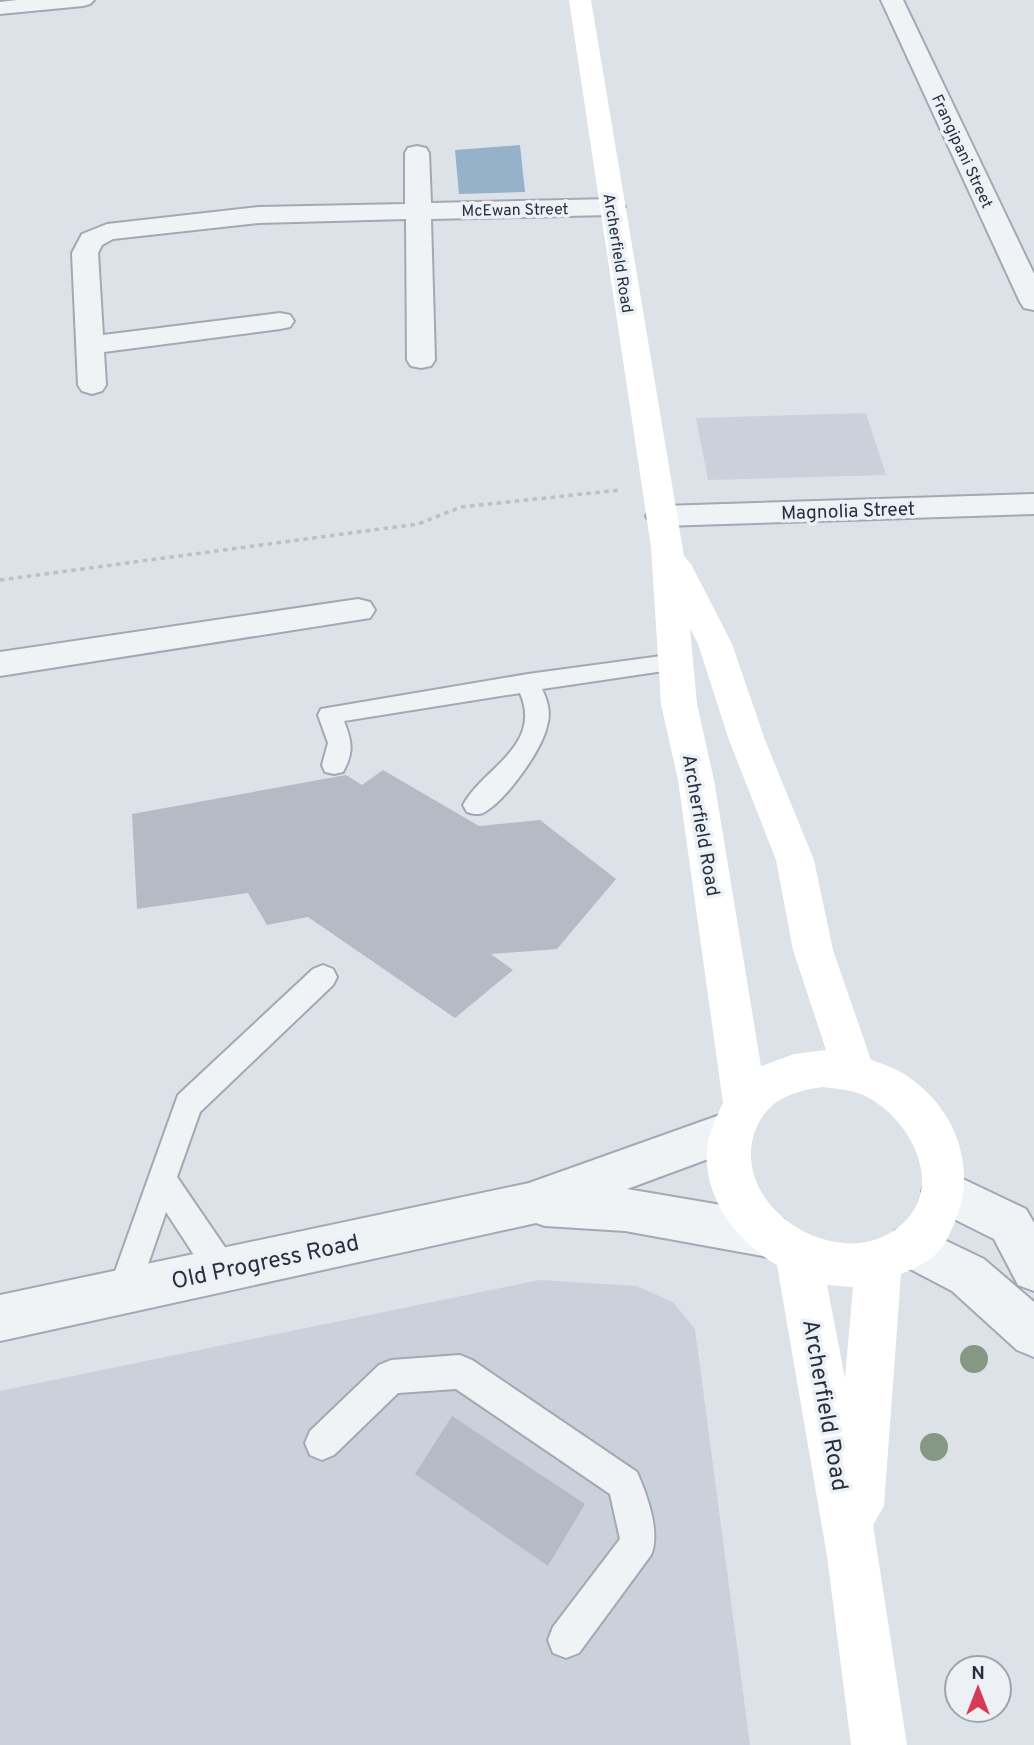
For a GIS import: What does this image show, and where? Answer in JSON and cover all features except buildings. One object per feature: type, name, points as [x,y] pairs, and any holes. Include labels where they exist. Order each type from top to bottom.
[{"type":"main road","name":"Archerfield Road","points":[[580,0],[661,517],[679,704],[696,780],[738,1117]]},
{"type":"main road","name":"Archerfield Road","points":[[661,517],[715,644],[747,740],[795,860],[813,950],[854,1072]]},
{"type":"main road","points":[[823,1068],[854,1072],[885,1085],[912,1105],[931,1131],[943,1160],[944,1191],[933,1222],[895,1254],[853,1265],[825,1263],[783,1244],[747,1212],[733,1185],[728,1158],[738,1117],[766,1084],[792,1072],[823,1068]]},
{"type":"main road","name":"Archerfield Road","points":[[783,1244],[853,1556],[879,1745]]},
{"type":"main road","name":"Archerfield Road","points":[[853,1556],[895,1254]]},
{"type":"street","points":[[0,8],[83,0]]},
{"type":"street","name":"Frangipani Street","points":[[892,0],[1034,302]]},
{"type":"street","points":[[417,153],[421,360]]},
{"type":"street","name":"McEwan Street","points":[[92,385],[85,253],[91,240],[107,232],[259,215],[612,207]]},
{"type":"street","points":[[90,345],[280,321]]},
{"type":"street","name":"Magnolia Street","points":[[661,517],[1034,504]]},
{"type":"street","points":[[0,664],[358,610]]},
{"type":"street","name":"Old Progress Road","points":[[0,1318],[529,1204],[738,1117]]},
{"type":"street","points":[[944,1191],[1010,1224],[1034,1269]]},
{"type":"street","name":"Old Progress Road","points":[[529,1204],[625,1210],[783,1244]]},
{"type":"street","points":[[895,1254],[968,1275],[1034,1333]]},
{"type":"lane","points":[[334,765],[340,743],[330,715],[676,662]]},
{"type":"lane","points":[[475,805],[510,771],[530,742],[537,709],[528,683]]},
{"type":"lane","points":[[124,1291],[188,1104],[323,977]]},
{"type":"lane","points":[[161,1179],[222,1270]]},
{"type":"lane","points":[[322,1443],[391,1377],[460,1372],[625,1484],[639,1543],[566,1640]]},
{"type":"path","points":[[0,580],[418,524],[461,507],[661,517]]},
{"type":"shaded area","points":[[866,413],[886,475],[708,480],[696,418]]},
{"type":"shaded area","points":[[539,1280],[636,1286],[673,1302],[695,1329],[750,1745],[0,1745],[0,1391]]},
{"type":"water","points":[[520,145],[525,192],[459,194],[455,150]]}]
